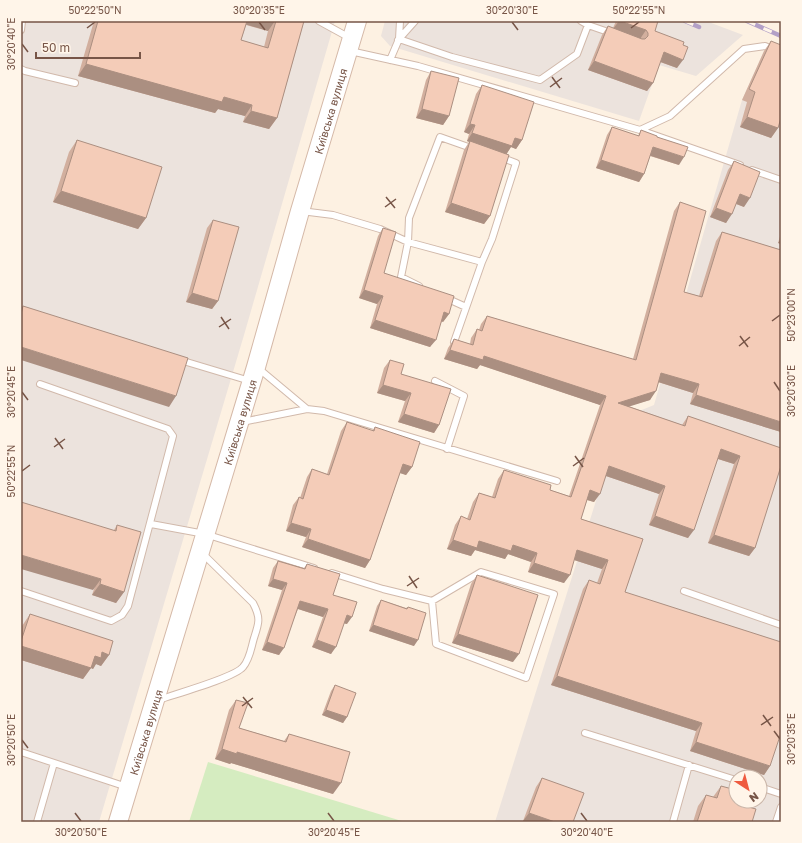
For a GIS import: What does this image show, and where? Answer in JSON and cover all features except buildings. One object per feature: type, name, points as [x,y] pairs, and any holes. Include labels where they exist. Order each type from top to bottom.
[{"type":"main road","name":"Київська вулиця","points":[[118,822],[254,374],[300,211],[357,21]]},
{"type":"lane","points":[[21,30],[22,21]]},
{"type":"lane","points":[[319,21],[350,45],[390,60],[418,66],[640,130],[781,180]]},
{"type":"lane","points":[[399,39],[400,21]]},
{"type":"lane","points":[[390,60],[399,39],[415,21]]},
{"type":"lane","points":[[581,21],[617,35]]},
{"type":"lane","points":[[399,39],[452,57],[540,80],[577,54],[588,25]]},
{"type":"lane","points":[[640,130],[670,116],[744,49],[765,46],[781,53]]},
{"type":"lane","points":[[21,69],[75,83]]},
{"type":"lane","points":[[423,287],[402,277],[408,242],[409,218],[440,137],[481,151]]},
{"type":"lane","points":[[454,342],[482,262],[492,239],[516,163],[495,156]]},
{"type":"lane","points":[[300,211],[333,215],[380,229],[408,242],[482,262]]},
{"type":"lane","points":[[438,294],[466,307]]},
{"type":"lane","points":[[176,358],[254,374],[307,409]]},
{"type":"lane","points":[[434,382],[464,396],[447,448]]},
{"type":"lane","points":[[21,590],[111,621],[122,615],[128,606],[151,524],[173,436],[168,429],[40,384]]},
{"type":"lane","points":[[239,423],[307,409],[324,411],[557,482]]},
{"type":"lane","points":[[151,524],[202,543],[432,601],[481,572],[554,594],[526,678],[436,644],[432,601]]},
{"type":"lane","points":[[154,701],[231,676],[242,668],[247,662],[260,621],[253,603],[202,543]]},
{"type":"lane","points":[[684,591],[781,625]]},
{"type":"lane","points":[[585,733],[728,777]]},
{"type":"lane","points":[[21,752],[128,788]]},
{"type":"lane","points":[[37,822],[54,763]]},
{"type":"lane","points":[[673,822],[690,765]]},
{"type":"lane","points":[[768,790],[781,794]]},
{"type":"lane","points":[[776,822],[781,807]]},
{"type":"shaded area","points":[[21,21],[335,21],[244,335],[99,822],[21,822]]},
{"type":"shaded area","points":[[385,21],[706,21],[743,35],[696,76],[659,65],[639,121],[390,46],[381,36]]},
{"type":"shaded area","points":[[764,51],[781,59],[781,822],[495,822],[622,418],[654,405],[742,100]]},
{"type":"green space","points":[[208,762],[405,822],[189,822]]},
{"type":"railway","points":[[685,21],[699,27]]},
{"type":"railway","points":[[747,21],[781,36]]}]
